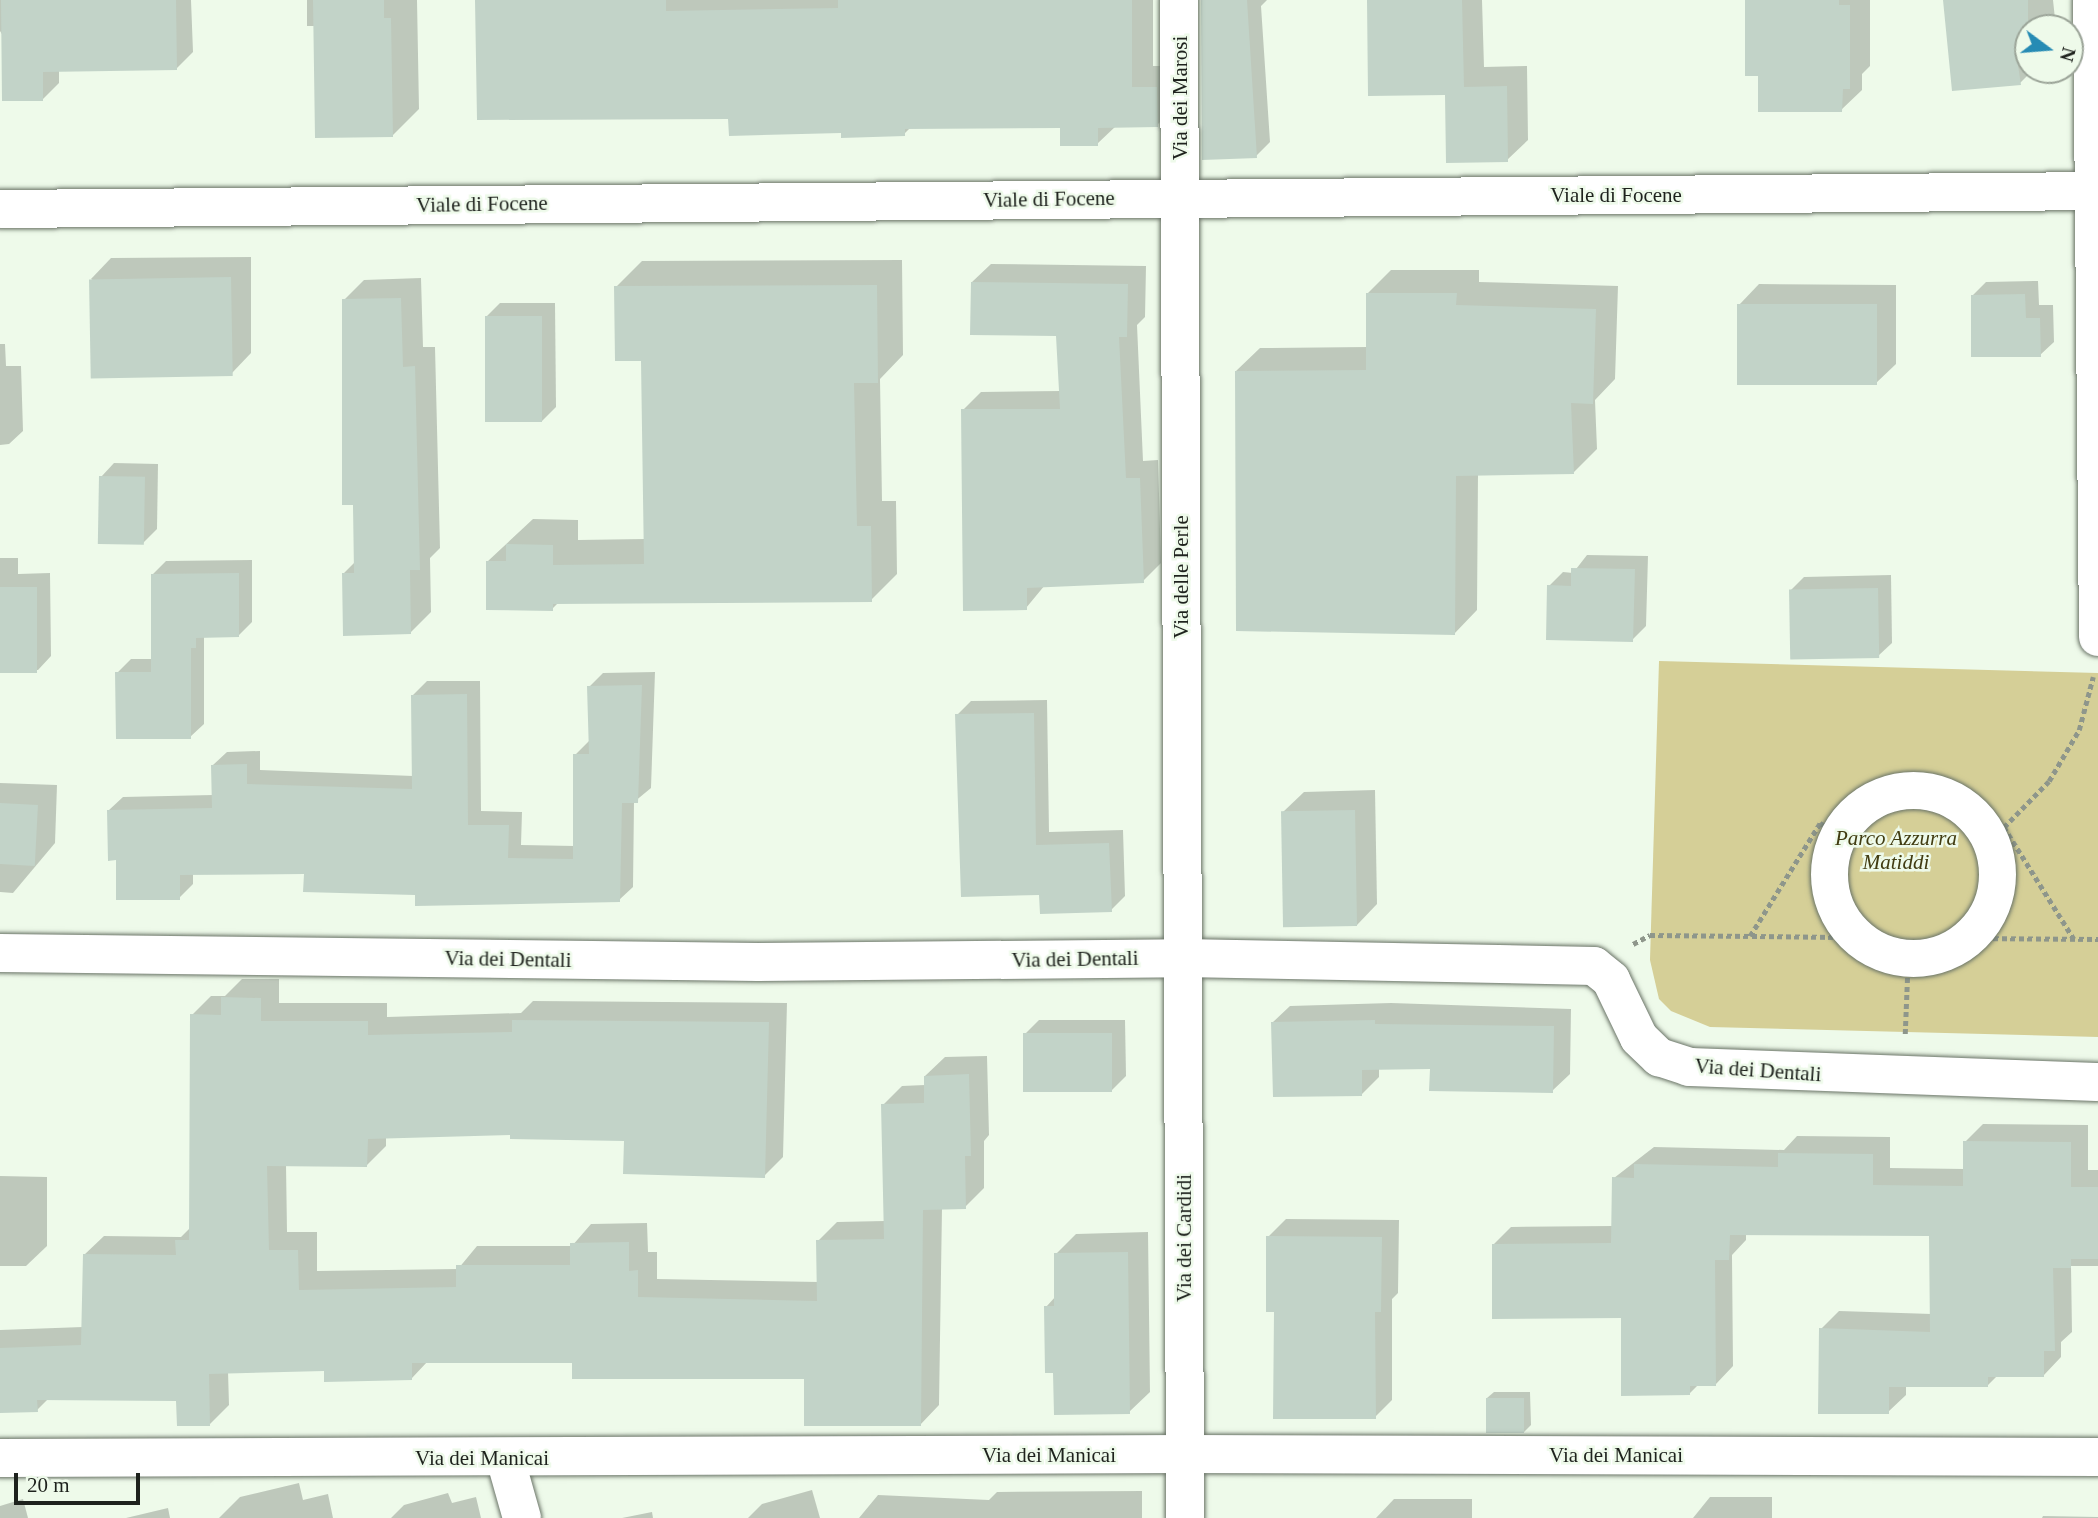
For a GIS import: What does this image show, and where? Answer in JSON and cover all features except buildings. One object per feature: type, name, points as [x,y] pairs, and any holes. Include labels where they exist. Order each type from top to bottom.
[{"type":"street","name":"Via dei Marosi","points":[[1179,0],[1180,197]]},
{"type":"street","points":[[2092,0],[2096,191],[2096,654]]},
{"type":"street","name":"Viale di Focene","points":[[0,209],[2096,191]]},
{"type":"street","name":"Via delle Perle","points":[[1180,197],[1182,958]]},
{"type":"street","points":[[1914,790],[1957,802],[1996,831],[1997,878],[1983,921],[1968,938],[1950,950],[1908,958],[1872,948],[1857,937],[1833,900],[1831,855],[1840,834],[1871,802],[1914,790]]},
{"type":"street","name":"Via dei Dentali","points":[[0,953],[758,962],[1182,958],[1594,966],[1611,980],[1639,1038],[1659,1057],[1679,1064],[1722,1072],[2098,1082]]},
{"type":"street","name":"Via dei Cardidi","points":[[1182,958],[1185,1518]]},
{"type":"street","name":"Via dei Manicai","points":[[0,1458],[1184,1454],[2098,1457]]},
{"type":"street","points":[[505,1458],[522,1518]]},
{"type":"path","points":[[2074,939],[1996,831],[2049,781],[2079,730],[2096,654]]},
{"type":"path","points":[[1750,936],[1820,823],[1840,834]]},
{"type":"path","points":[[1594,966],[1650,935],[1857,937]]},
{"type":"path","points":[[1968,938],[2098,939]]},
{"type":"path","points":[[1903,1077],[1908,958]]},
{"type":"green space","name":"Parco Azzurra Matiddi","points":[[1659,661],[2098,673],[2098,1037],[1710,1027],[1671,1011],[1659,999],[1650,960]]}]
